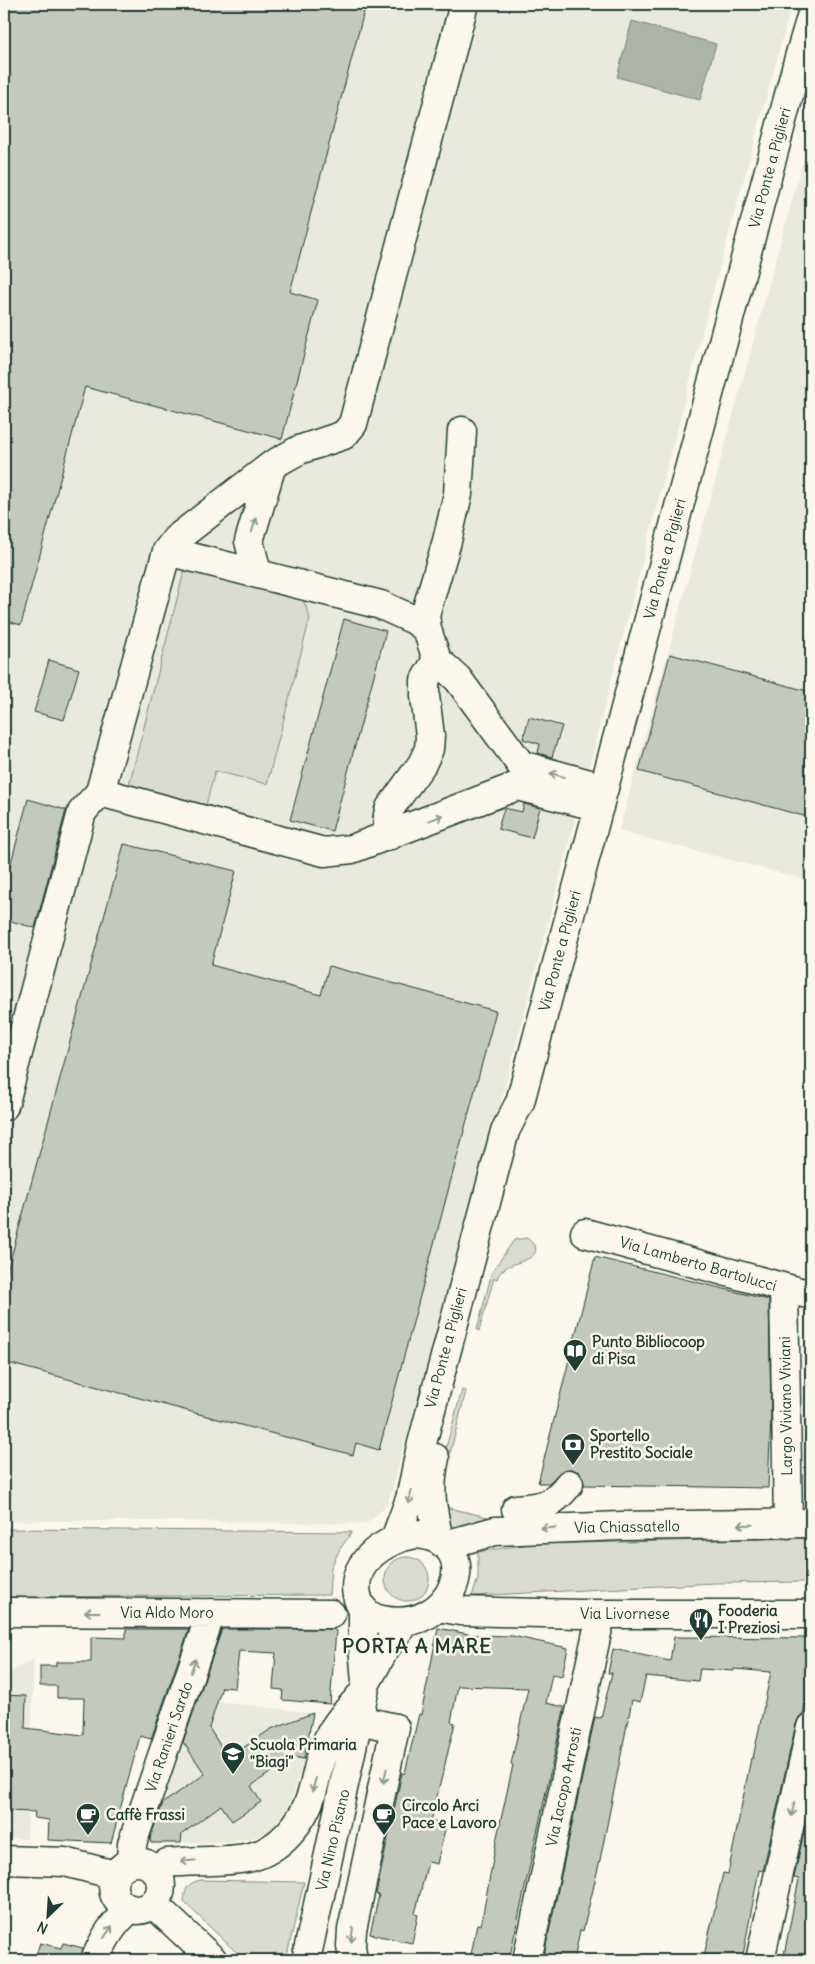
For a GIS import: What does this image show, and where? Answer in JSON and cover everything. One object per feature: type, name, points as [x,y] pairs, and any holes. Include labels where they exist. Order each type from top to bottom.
[{"type":"main road","points":[[4,1106],[82,812],[100,792],[167,551],[176,539],[272,465],[299,450],[344,435],[353,424],[464,4]]},
{"type":"main road","name":"Via Ponte a Piglieri","points":[[395,1539],[410,1499],[416,1465],[429,1414],[505,1131],[520,1102],[601,797],[804,56],[811,17]]},
{"type":"main road","points":[[462,432],[458,494],[447,541],[425,615],[427,629],[437,660],[454,673],[521,765],[601,797]]},
{"type":"main road","points":[[257,572],[249,541],[272,465]]},
{"type":"main road","points":[[167,551],[257,572],[381,605],[414,620],[427,629]]},
{"type":"main road","points":[[391,836],[388,828],[390,808],[422,764],[429,749],[425,680],[437,660]]},
{"type":"main road","points":[[100,792],[324,852],[352,849],[391,836],[517,786],[601,797]]},
{"type":"main road","name":"Via Ponte a Piglieri","points":[[442,1543],[430,1491],[431,1475],[509,1178],[519,1132],[520,1102]]},
{"type":"main road","name":"Via Lamberto Bartolucci","points":[[585,1233],[811,1295]]},
{"type":"main road","name":"Largo Viviano Viviani","points":[[784,1288],[800,1524]]},
{"type":"main road","points":[[515,1513],[548,1504],[558,1497],[569,1484]]},
{"type":"main road","name":"Via Chiassatello","points":[[442,1543],[495,1531],[515,1513],[621,1526],[800,1524]]},
{"type":"main road","points":[[416,1534],[428,1535],[442,1543],[454,1557],[456,1570],[452,1588],[439,1607],[426,1616],[405,1622],[378,1619],[363,1610],[356,1589],[358,1574],[364,1562],[374,1552],[395,1539],[416,1534]]},
{"type":"main road","name":"Via Livornese","points":[[439,1607],[460,1611],[601,1614],[811,1614]]},
{"type":"main road","name":"Via Nino Pisano","points":[[306,1960],[365,1688],[363,1610]]},
{"type":"main road","name":"Via Aldo Moro","points":[[4,1612],[331,1614]]},
{"type":"main road","name":"Via Ranieri Sardo","points":[[123,1869],[211,1613]]},
{"type":"main road","name":"Via Iacopo Arrosti","points":[[527,1960],[601,1614]]},
{"type":"main road","name":"Via Nino Pisano","points":[[365,1688],[386,1647],[405,1622]]},
{"type":"main road","points":[[156,1872],[167,1863],[250,1857],[267,1850],[281,1840],[295,1825],[309,1801],[328,1739],[365,1688]]},
{"type":"main road","points":[[353,1960],[351,1946],[352,1930],[395,1728],[359,1720]]},
{"type":"main road","points":[[760,1960],[811,1727]]},
{"type":"main road","points":[[4,1860],[65,1862],[123,1869],[145,1863],[156,1872],[161,1885],[160,1893],[110,1928],[95,1960]]},
{"type":"main road","points":[[123,1869],[112,1888],[114,1896],[122,1906],[142,1906],[163,1913],[213,1960]]},
{"type":"shaded area","points":[[4,4],[792,4],[714,288],[499,1110],[387,1506],[366,1524],[4,1521]]},
{"type":"shaded area","points":[[632,21],[716,44],[700,100],[617,77]]},
{"type":"shaded area","points":[[811,162],[811,881],[619,831],[802,164]]},
{"type":"shaded area","points":[[186,564],[301,594],[310,618],[267,784],[215,771],[206,805],[129,785]]},
{"type":"shaded area","points":[[527,1238],[534,1245],[536,1251],[534,1255],[509,1266],[501,1272],[497,1279],[494,1278],[479,1331],[477,1330],[492,1272],[514,1240]]},
{"type":"shaded area","points":[[462,1390],[466,1391],[445,1473],[445,1507],[496,1519],[468,1533],[457,1533],[449,1528],[440,1510],[438,1499],[440,1469]]},
{"type":"shaded area","points":[[4,1529],[352,1532],[340,1549],[331,1567],[329,1595],[4,1597]]},
{"type":"shaded area","points":[[811,1538],[811,1582],[715,1583],[472,1596],[478,1579],[478,1552],[530,1544]]},
{"type":"shaded area","points":[[407,1557],[419,1561],[425,1567],[429,1579],[425,1591],[419,1597],[407,1601],[395,1597],[389,1591],[385,1579],[389,1567],[395,1561]]},
{"type":"shaded area","points":[[34,1659],[27,1839],[4,1838],[4,1675]]},
{"type":"shaded area","name":"Scuola Primaria \"Biagi\"","points":[[191,1698],[313,1713],[304,1759],[289,1808],[274,1827],[267,1832],[250,1839],[229,1842],[151,1843],[150,1827]]},
{"type":"shaded area","points":[[201,1880],[304,1882],[287,1955],[276,1953],[274,1960],[246,1960],[237,1953],[184,1902],[188,1887]]},
{"type":"building","points":[[4,4],[366,4],[290,292],[318,300],[282,439],[85,387],[21,625],[4,620]]},
{"type":"building","points":[[344,619],[386,631],[332,831],[290,820]]},
{"type":"building","points":[[670,654],[811,692],[811,818],[639,771]]},
{"type":"building","points":[[49,660],[79,669],[64,720],[34,712]]},
{"type":"building","points":[[529,717],[562,726],[552,757],[538,753],[540,744],[523,739]]},
{"type":"building","points":[[28,799],[66,810],[35,928],[4,919],[4,889]]},
{"type":"building","points":[[524,804],[540,808],[532,838],[498,829],[504,808],[522,812]]},
{"type":"building","points":[[124,844],[236,871],[211,965],[321,995],[329,966],[496,1011],[379,1450],[356,1443],[353,1455],[4,1362],[4,1283]]},
{"type":"building","points":[[595,1257],[769,1300],[771,1416],[768,1488],[584,1485],[583,1478],[579,1472],[571,1469],[563,1470],[549,1483],[538,1483]]},
{"type":"building","points":[[438,1628],[473,1635],[512,1636],[568,1648],[562,1676],[552,1674],[546,1703],[564,1707],[564,1710],[509,1960],[470,1960],[477,1924],[481,1925],[497,1837],[513,1765],[511,1764],[528,1688],[458,1686],[451,1722],[455,1723],[431,1821],[446,1825],[437,1864],[428,1862],[415,1914],[418,1915],[412,1943],[370,1934],[379,1895],[376,1894],[402,1773],[405,1773],[419,1714],[421,1715]]},
{"type":"building","points":[[126,1629],[189,1629],[151,1739],[140,1736],[111,1843],[48,1840],[49,1820],[34,1818],[35,1812],[4,1811],[4,1695],[26,1696],[25,1728],[83,1735],[84,1698],[57,1698],[57,1686],[40,1686],[40,1666],[56,1666],[56,1662],[91,1662],[91,1637],[126,1638]]},
{"type":"building","points":[[222,1629],[333,1629],[336,1631],[330,1704],[282,1700],[283,1690],[273,1689],[276,1653],[239,1651],[235,1688],[222,1687],[209,1728],[228,1758],[271,1729],[313,1713],[304,1759],[293,1757],[251,1786],[261,1802],[232,1821],[221,1805],[182,1834],[181,1843],[151,1843],[150,1838],[163,1803],[205,1774],[183,1742]]},
{"type":"building","points":[[674,1637],[811,1638],[811,1659],[806,1688],[808,1689],[803,1714],[799,1717],[796,1724],[763,1871],[759,1870],[742,1960],[703,1960],[723,1873],[728,1874],[751,1758],[753,1758],[771,1672],[700,1669],[698,1681],[646,1676],[640,1702],[632,1700],[600,1860],[583,1931],[580,1930],[574,1960],[543,1960],[595,1717],[601,1718],[612,1673],[608,1673],[613,1649],[670,1661]]},
{"type":"building","points":[[811,1799],[811,1960],[783,1960],[799,1879],[794,1878]]},
{"type":"building","points":[[40,1943],[61,1948],[63,1943],[83,1948],[80,1960],[34,1960]]},
{"type":"place","name":"Punto Bibliocoop di Pisa","points":[[575,1372]]},
{"type":"place","name":"Sportello Prestito Sociale","points":[[573,1466]]},
{"type":"place","name":"Fooderia I Preziosi","points":[[701,1641]]},
{"type":"place","name":"Scuola Primaria \"Biagi\"","points":[[233,1775]]},
{"type":"place","name":"Caffè Frassi","points":[[88,1836]]},
{"type":"place","name":"Circolo Arci Pace e Lavoro","points":[[384,1836]]},
{"type":"district","name":"PORTA A MARE","points":[[417,1646]]}]
